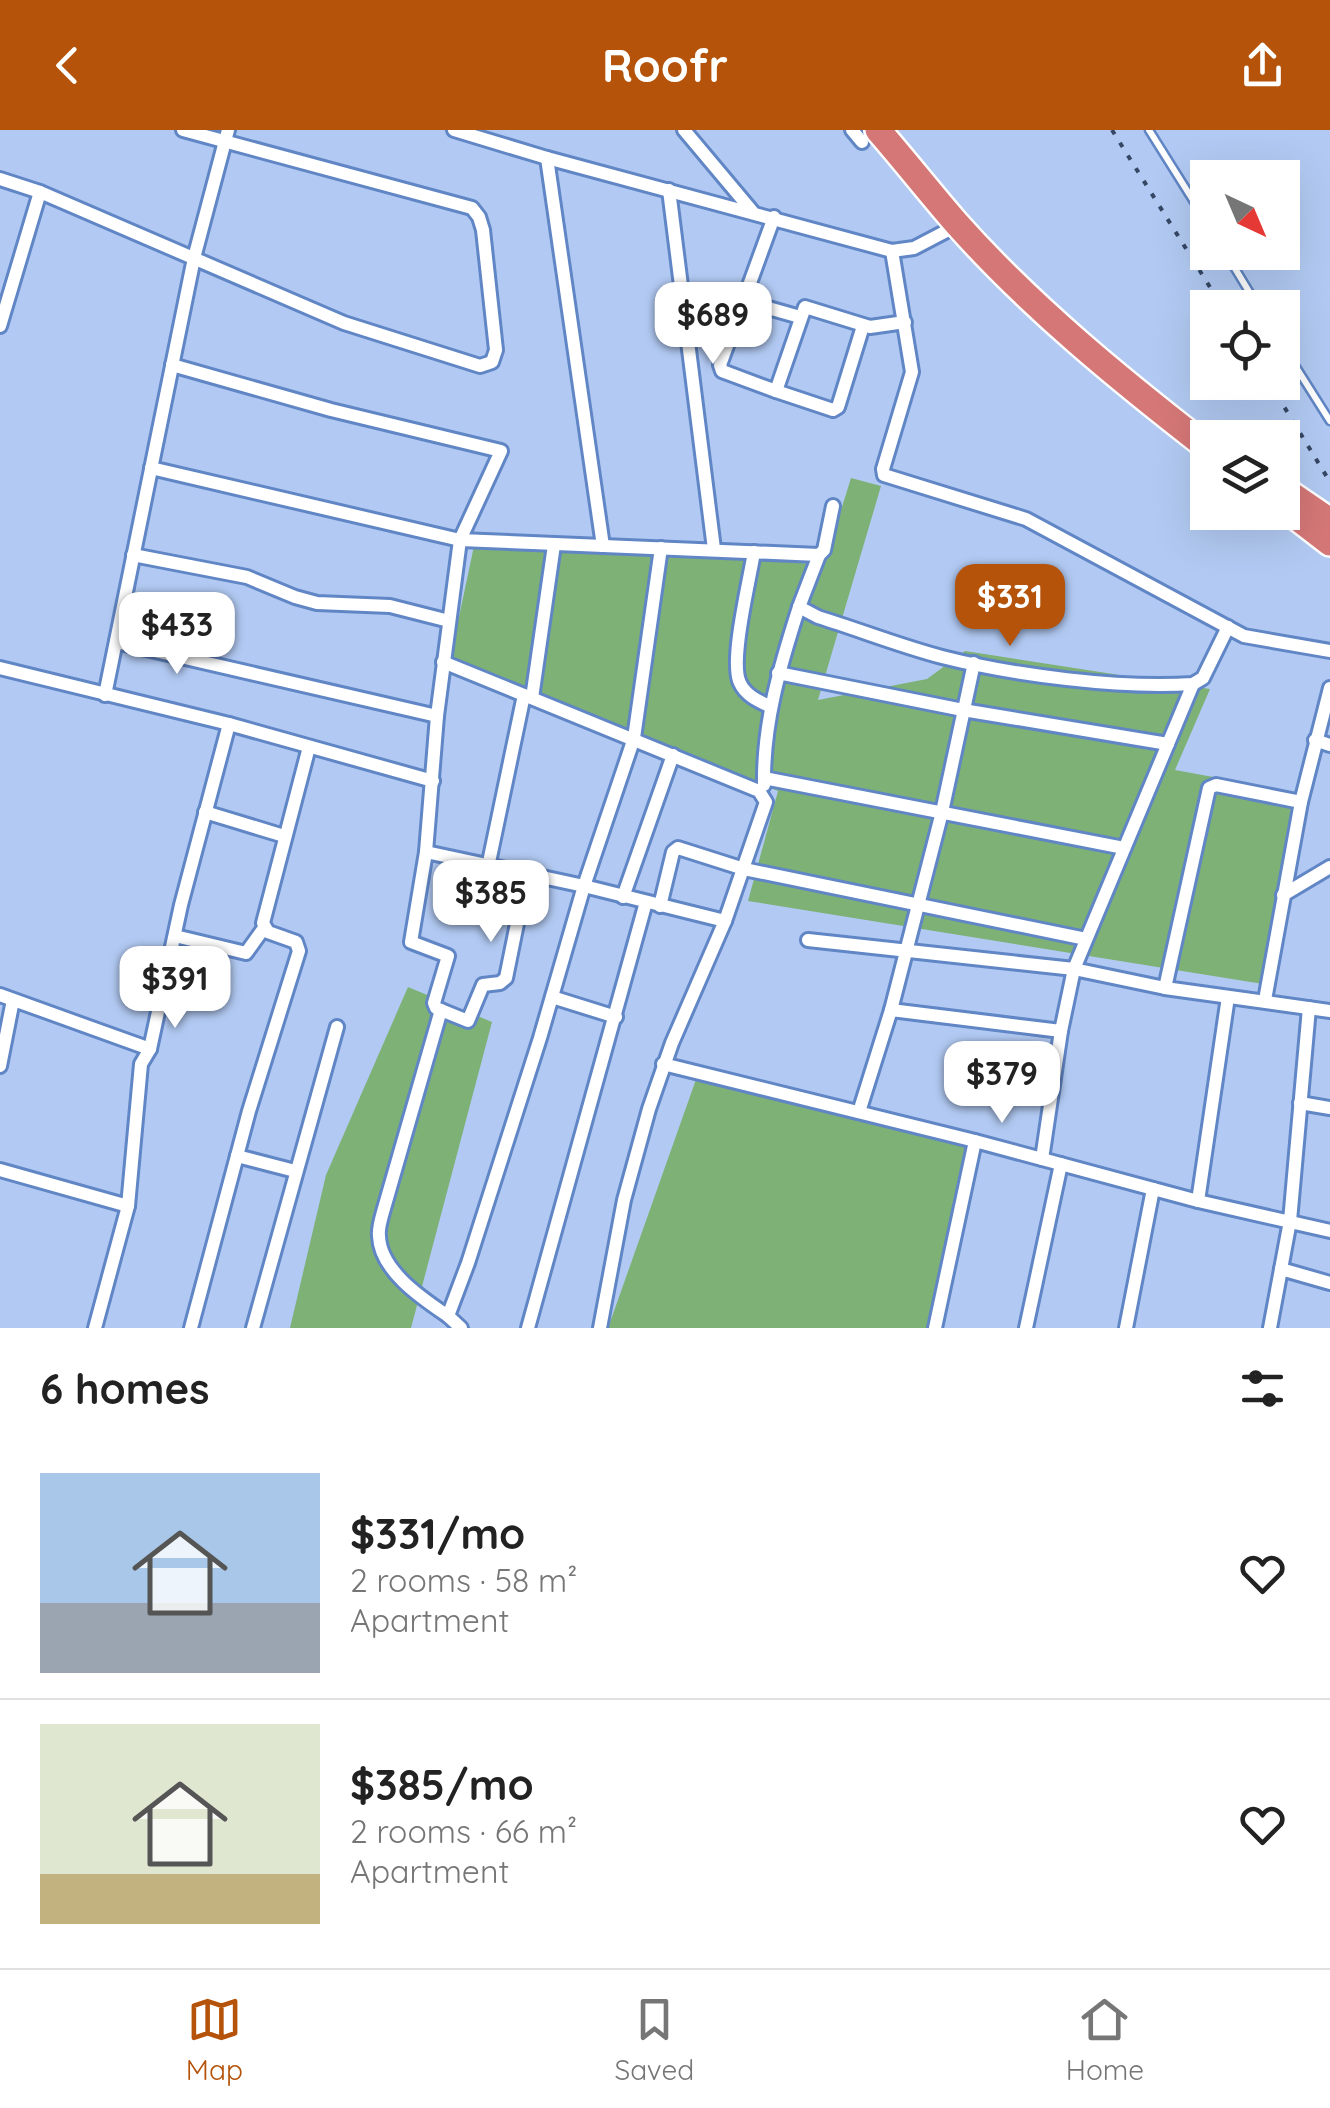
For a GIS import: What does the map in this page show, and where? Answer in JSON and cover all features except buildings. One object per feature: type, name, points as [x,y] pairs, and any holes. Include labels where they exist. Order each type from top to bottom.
[{"type":"highway","points":[[895,130],[968,216],[1043,292],[1191,420]]},
{"type":"highway","points":[[870,136],[1114,374],[1190,434]]},
{"type":"highway","points":[[1300,500],[1330,521]]},
{"type":"highway","points":[[1300,520],[1330,544]]},
{"type":"street","points":[[0,179],[40,192],[365,331],[480,366],[492,362],[495,356],[483,230],[472,208],[226,136],[183,130]]},
{"type":"street","points":[[454,130],[892,251],[914,248],[958,226]]},
{"type":"street","points":[[684,130],[752,211]]},
{"type":"street","points":[[852,130],[870,136]]},
{"type":"street","points":[[105,695],[194,258],[226,136]]},
{"type":"street","points":[[547,158],[603,546]]},
{"type":"street","points":[[669,190],[714,549]]},
{"type":"street","points":[[0,326],[40,192]]},
{"type":"street","points":[[774,217],[720,369],[833,410],[838,407],[862,326]]},
{"type":"street","points":[[892,251],[912,372],[883,470],[886,476],[1026,519],[1254,638],[1330,651]]},
{"type":"street","points":[[744,300],[800,317]]},
{"type":"street","points":[[776,390],[806,306],[862,326],[878,328],[905,322]]},
{"type":"street","points":[[172,365],[331,410],[501,451],[460,540],[437,716],[426,852],[411,942],[448,956],[434,1003],[441,1010],[468,1020],[483,985],[500,984],[506,978],[527,874]]},
{"type":"street","points":[[152,468],[460,540],[819,556]]},
{"type":"street","points":[[600,1328],[624,1200],[663,1064],[725,921],[766,802],[764,748],[778,673],[799,607],[824,550],[832,506]]},
{"type":"street","points":[[488,867],[528,696],[554,545]]},
{"type":"street","points":[[448,1316],[634,738],[661,548]]},
{"type":"street","points":[[754,552],[736,659],[739,682],[752,697],[771,707]]},
{"type":"street","points":[[134,556],[242,575],[317,603],[390,606],[449,620]]},
{"type":"street","points":[[799,607],[913,648],[974,664],[1067,678],[1193,684],[1203,678],[1228,627]]},
{"type":"street","points":[[116,642],[437,716]]},
{"type":"street","points":[[443,662],[634,738],[764,796]]},
{"type":"street","points":[[860,1112],[919,907],[974,664]]},
{"type":"street","points":[[0,668],[229,724],[433,781]]},
{"type":"street","points":[[778,673],[963,710],[1168,744]]},
{"type":"street","points":[[1042,1160],[1074,969],[1193,684]]},
{"type":"street","points":[[1265,1000],[1301,802],[1330,688]]},
{"type":"street","points":[[95,1328],[128,1206],[141,1064],[150,1049],[204,812],[229,724]]},
{"type":"street","points":[[1314,740],[1330,745]]},
{"type":"street","points":[[175,936],[246,953],[264,928],[309,746]]},
{"type":"street","points":[[624,897],[673,755]]},
{"type":"street","points":[[764,778],[1124,848]]},
{"type":"street","points":[[1164,988],[1209,788],[1216,785],[1301,802]]},
{"type":"street","points":[[204,812],[284,836]]},
{"type":"street","points":[[528,1328],[616,1017],[674,849],[919,907],[1086,940]]},
{"type":"street","points":[[426,852],[725,921]]},
{"type":"street","points":[[1284,896],[1330,867]]},
{"type":"street","points":[[191,1328],[237,1156],[299,951],[296,942],[264,928]]},
{"type":"street","points":[[808,940],[1074,969],[1164,988],[1330,1011]]},
{"type":"street","points":[[0,1066],[7,997],[150,1049]]},
{"type":"street","points":[[552,997],[616,1017]]},
{"type":"street","points":[[1198,1201],[1228,997]]},
{"type":"street","points":[[1270,1328],[1290,1220],[1309,1008]]},
{"type":"street","points":[[441,1010],[382,1212],[378,1239],[388,1262],[414,1293],[461,1328]]},
{"type":"street","points":[[890,1010],[1061,1031]]},
{"type":"street","points":[[253,1328],[337,1027]]},
{"type":"street","points":[[663,1064],[1198,1201],[1330,1230]]},
{"type":"street","points":[[1300,1103],[1330,1108]]},
{"type":"street","points":[[935,1328],[975,1141]]},
{"type":"street","points":[[237,1156],[295,1171]]},
{"type":"street","points":[[1026,1328],[1061,1164]]},
{"type":"street","points":[[0,1170],[128,1206]]},
{"type":"street","points":[[1126,1328],[1153,1189]]},
{"type":"street","points":[[1281,1269],[1330,1283]]},
{"type":"lane","points":[[1149,130],[1190,195]]},
{"type":"lane","points":[[1300,374],[1330,421]]},
{"type":"green space","points":[[851,478],[881,486],[818,700],[927,679],[965,651],[1210,689],[1175,770],[1306,794],[1263,984],[748,901],[778,791],[449,664],[474,546],[713,555],[824,565]]},
{"type":"green space","points":[[408,987],[492,1022],[411,1328],[290,1328],[326,1175]]},
{"type":"green space","points":[[699,1071],[978,1147],[929,1328],[608,1328]]},
{"type":"railway","points":[[1112,130],[1212,290]]},
{"type":"railway","points":[[1280,400],[1330,482]]}]
